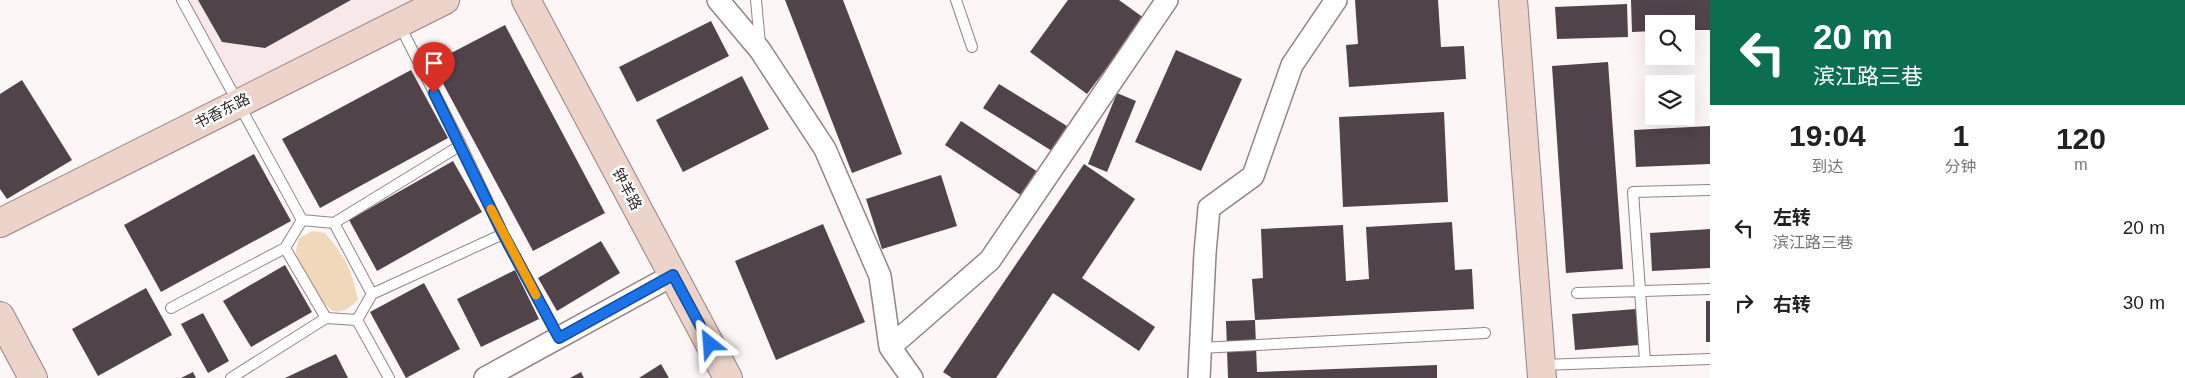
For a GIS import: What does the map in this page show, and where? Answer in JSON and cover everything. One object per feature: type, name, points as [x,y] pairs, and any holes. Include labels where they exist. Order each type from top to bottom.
[{"type":"street","name":"书香东路","points":[[0,223],[444,0]]},
{"type":"street","name":"钟羊路","points":[[526,0],[728,378]]},
{"type":"street","points":[[718,0],[760,50],[825,149],[880,276],[890,347],[912,378]]},
{"type":"street","points":[[890,347],[990,260],[1167,0]]},
{"type":"street","points":[[1199,378],[1209,208],[1253,176],[1292,65],[1336,0]]},
{"type":"street","points":[[1512,0],[1542,372]]},
{"type":"street","points":[[485,378],[673,275]]},
{"type":"street","points":[[0,316],[33,378]]},
{"type":"lane","points":[[182,0],[302,220]]},
{"type":"lane","points":[[756,0],[760,50]]},
{"type":"lane","points":[[956,0],[972,47]]},
{"type":"lane","points":[[398,23],[461,145],[503,234],[559,338]]},
{"type":"lane","points":[[302,220],[334,223],[461,145]]},
{"type":"lane","points":[[1645,361],[1633,192],[1710,190]]},
{"type":"lane","points":[[171,308],[285,248],[302,220]]},
{"type":"lane","points":[[334,223],[372,294]]},
{"type":"lane","points":[[357,320],[372,294],[503,234]]},
{"type":"lane","points":[[285,248],[326,318]]},
{"type":"lane","points":[[1577,293],[1710,289]]},
{"type":"lane","points":[[231,378],[326,318],[357,320]]},
{"type":"lane","points":[[357,320],[390,378]]},
{"type":"lane","points":[[1200,348],[1486,333]]},
{"type":"lane","points":[[1542,372],[1645,361],[1710,359]]},
{"type":"shaded area","points":[[187,0],[417,0],[235,88]]},
{"type":"shaded area","points":[[313,231],[325,233],[343,257],[350,271],[358,300],[344,310],[334,311],[323,302],[311,285],[298,259],[296,251],[299,238]]},
{"type":"building","points":[[198,0],[351,0],[265,48],[222,42]]},
{"type":"building","points":[[785,0],[843,0],[902,154],[852,173]]},
{"type":"building","points":[[1068,0],[1119,0],[1144,18],[1087,94],[1030,52]]},
{"type":"building","points":[[1355,0],[1438,0],[1441,47],[1464,46],[1466,79],[1349,87],[1346,45],[1358,44]]},
{"type":"building","points":[[1631,0],[1710,0],[1710,30],[1695,30],[1695,15],[1645,15],[1645,31],[1632,32]]},
{"type":"building","points":[[1627,4],[1628,37],[1557,39],[1555,7]]},
{"type":"building","points":[[711,21],[729,56],[637,102],[619,67]]},
{"type":"building","points":[[505,25],[605,213],[533,251],[432,63]]},
{"type":"building","points":[[1176,50],[1242,79],[1201,171],[1135,142]]},
{"type":"building","points":[[1608,62],[1623,269],[1566,273],[1552,66]]},
{"type":"building","points":[[411,70],[448,138],[320,208],[282,139]]},
{"type":"building","points":[[742,76],[769,129],[683,172],[656,120]]},
{"type":"building","points":[[22,80],[72,160],[7,199],[0,189],[0,94]]},
{"type":"building","points":[[999,84],[1067,126],[1052,151],[983,108]]},
{"type":"building","points":[[1117,93],[1136,101],[1107,172],[1088,164]]},
{"type":"building","points":[[1444,112],[1448,202],[1343,207],[1339,117]]},
{"type":"building","points":[[961,121],[1038,172],[1022,196],[945,145]]},
{"type":"building","points":[[1710,126],[1710,164],[1636,167],[1634,130]]},
{"type":"building","points":[[254,154],[291,221],[161,292],[124,225]]},
{"type":"building","points":[[453,161],[482,212],[377,271],[349,220]]},
{"type":"building","points":[[1084,164],[1135,199],[1082,278],[1155,327],[1139,351],[1053,293],[996,378],[952,378],[943,372]]},
{"type":"building","points":[[941,175],[957,226],[882,249],[866,199]]},
{"type":"building","points":[[1452,222],[1455,270],[1472,269],[1474,309],[1255,320],[1252,279],[1263,278],[1261,229],[1343,225],[1346,281],[1369,279],[1366,227]]},
{"type":"building","points":[[823,224],[865,322],[776,360],[735,261]]},
{"type":"building","points":[[1710,229],[1710,268],[1652,271],[1650,233]]},
{"type":"building","points":[[601,241],[620,273],[557,311],[538,278]]},
{"type":"building","points":[[285,265],[312,312],[251,347],[223,301]]},
{"type":"building","points":[[515,270],[539,319],[481,347],[457,299]]},
{"type":"building","points":[[424,283],[460,349],[406,378],[370,312]]},
{"type":"building","points":[[146,288],[172,335],[98,376],[72,329]]},
{"type":"building","points":[[1706,301],[1710,301],[1710,342],[1706,342]]},
{"type":"building","points":[[1636,309],[1639,345],[1575,350],[1572,314]]},
{"type":"building","points":[[203,313],[229,361],[208,373],[181,324]]},
{"type":"building","points":[[1255,320],[1257,372],[1437,365],[1437,378],[1228,378],[1226,321]]},
{"type":"building","points":[[336,354],[348,378],[285,378]]},
{"type":"building","points":[[661,364],[669,378],[639,378]]},
{"type":"building","points":[[193,372],[196,378],[181,378]]},
{"type":"building","points":[[581,372],[584,378],[570,378]]},
{"type":"slow traffic","points":[[491,209],[536,295]]},
{"type":"route","points":[[434,93],[503,234],[559,338],[673,275],[710,344]]}]
